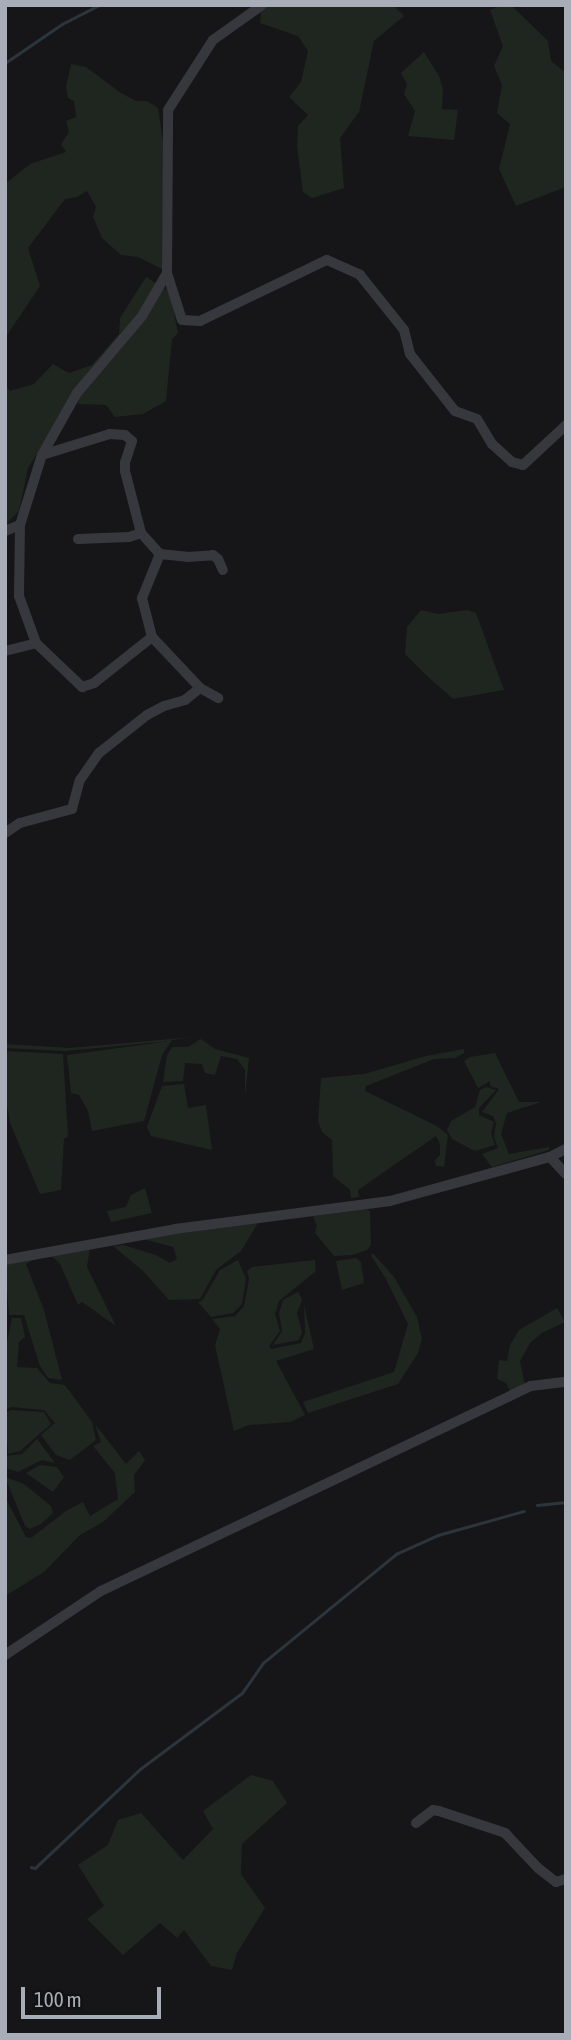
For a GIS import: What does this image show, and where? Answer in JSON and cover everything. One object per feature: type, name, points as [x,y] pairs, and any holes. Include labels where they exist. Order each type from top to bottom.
[{"type":"street","points":[[262,5],[213,40],[168,110],[167,274],[182,320],[200,321],[327,260],[360,275],[404,330],[410,354],[455,411],[477,419],[492,444],[512,461],[523,465],[566,425]]},
{"type":"street","points":[[152,637],[94,683],[82,687],[36,643],[19,596],[17,556],[20,525],[42,455],[77,393],[142,316],[167,274]]},
{"type":"street","points":[[42,455],[110,434],[125,435],[132,441],[124,462],[141,533],[160,554],[187,557],[213,555],[223,570]]},
{"type":"street","points":[[5,531],[20,525]]},
{"type":"street","points":[[78,539],[129,537],[141,533]]},
{"type":"street","points":[[160,554],[142,598],[152,637],[200,688],[218,698]]},
{"type":"street","points":[[5,651],[36,643]]},
{"type":"street","points":[[5,833],[20,823],[72,809],[80,780],[99,753],[147,715],[185,700],[200,688]]},
{"type":"street","points":[[5,1260],[175,1229],[390,1201],[550,1157],[566,1149]]},
{"type":"street","points":[[550,1157],[566,1174]]},
{"type":"street","points":[[5,1655],[101,1591],[531,1386],[566,1382]]},
{"type":"street","points":[[416,1823],[433,1810],[505,1833],[538,1868],[556,1882],[566,1879]]},
{"type":"shaded area","points":[[269,5],[393,5],[404,16],[374,41],[359,112],[340,138],[344,188],[312,198],[303,192],[297,147],[298,126],[308,115],[289,97],[301,82],[308,51],[298,36],[260,23],[261,12]]},
{"type":"shaded area","points":[[501,5],[511,5],[548,41],[551,61],[566,73],[566,187],[516,206],[499,169],[510,124],[497,113],[502,85],[494,66],[503,46],[490,10]]},
{"type":"shaded area","points":[[424,52],[439,76],[443,89],[442,109],[458,110],[454,140],[408,136],[415,111],[404,94],[407,84],[401,73]]},
{"type":"shaded area","points":[[71,64],[86,67],[121,93],[136,101],[147,101],[158,108],[164,148],[162,269],[138,257],[121,255],[102,238],[93,217],[96,207],[87,191],[77,197],[65,199],[28,248],[40,286],[5,338],[5,184],[30,164],[66,152],[61,144],[69,132],[66,121],[76,117],[74,101],[68,98],[66,87]]},
{"type":"shaded area","points":[[146,277],[170,292],[178,333],[172,339],[166,401],[143,414],[115,417],[106,405],[78,404],[81,383],[28,468],[19,511],[5,525],[5,385],[10,391],[34,384],[53,364],[69,373],[92,365],[119,334],[120,318]]},
{"type":"shaded area","points":[[421,610],[438,614],[467,610],[476,613],[504,690],[453,699],[425,674],[405,654],[407,627]]},
{"type":"shaded area","points":[[193,1037],[172,1040],[162,1055],[144,1121],[92,1131],[88,1111],[79,1095],[71,1093],[67,1055],[170,1041],[65,1051],[5,1048],[5,1044],[70,1048]]},
{"type":"shaded area","points":[[201,1039],[215,1049],[249,1058],[245,1097],[245,1070],[237,1059],[221,1056],[215,1075],[205,1073],[202,1064],[185,1063],[183,1081],[163,1082],[167,1055],[172,1047],[188,1047]]},
{"type":"shaded area","points":[[464,1049],[464,1053],[455,1058],[434,1059],[366,1086],[365,1091],[437,1126],[448,1135],[444,1167],[436,1166],[440,1144],[436,1136],[358,1190],[359,1197],[351,1198],[350,1190],[333,1176],[332,1140],[322,1132],[318,1121],[321,1078],[364,1074],[426,1056]]},
{"type":"shaded area","points":[[5,1051],[63,1054],[68,1136],[64,1139],[61,1190],[40,1194],[10,1123],[5,1093]]},
{"type":"shaded area","points":[[495,1053],[519,1102],[541,1102],[507,1113],[501,1134],[509,1154],[549,1147],[549,1150],[492,1167],[482,1154],[498,1148],[494,1137],[496,1123],[493,1116],[482,1112],[499,1089],[490,1086],[490,1081],[478,1088],[464,1061],[470,1057]]},
{"type":"shaded area","points":[[184,1084],[188,1108],[206,1105],[212,1150],[151,1136],[147,1127],[162,1086]]},
{"type":"shaded area","points":[[486,1087],[496,1090],[479,1108],[479,1115],[494,1122],[491,1133],[495,1145],[475,1151],[452,1139],[447,1130],[451,1121],[475,1107],[480,1090]]},
{"type":"shaded area","points":[[145,1188],[152,1213],[111,1222],[107,1211],[126,1207],[131,1195]]},
{"type":"shaded area","points":[[366,1209],[370,1211],[371,1245],[367,1250],[352,1255],[334,1256],[315,1233],[317,1226],[313,1216]]},
{"type":"shaded area","points":[[258,1223],[241,1251],[216,1270],[200,1299],[169,1300],[143,1271],[113,1246],[123,1245],[156,1255],[170,1263],[177,1259],[173,1247],[147,1240],[131,1240]]},
{"type":"shaded area","points":[[90,1247],[87,1267],[116,1326],[82,1302],[78,1305],[60,1264],[53,1257],[39,1258]]},
{"type":"shaded area","points":[[373,1253],[394,1277],[417,1317],[422,1339],[418,1353],[398,1384],[308,1413],[303,1402],[394,1372],[408,1324],[385,1277],[371,1256]]},
{"type":"shaded area","points":[[356,1258],[361,1262],[364,1283],[342,1290],[336,1261]]},
{"type":"shaded area","points":[[33,1260],[26,1264],[44,1310],[62,1380],[48,1378],[40,1366],[24,1315],[9,1315],[5,1265]]},
{"type":"shaded area","points":[[238,1260],[246,1279],[242,1304],[233,1313],[211,1317],[198,1302],[202,1301],[220,1270]]},
{"type":"shaded area","points":[[315,1260],[316,1271],[279,1301],[275,1314],[280,1331],[269,1346],[271,1349],[301,1343],[305,1333],[304,1304],[314,1349],[276,1361],[305,1415],[290,1422],[249,1425],[234,1431],[215,1345],[220,1329],[212,1319],[235,1316],[244,1306],[249,1279],[247,1271],[252,1267]]},
{"type":"shaded area","points":[[298,1292],[302,1300],[297,1313],[302,1332],[299,1340],[273,1345],[282,1331],[279,1313],[283,1300]]},
{"type":"shaded area","points":[[557,1308],[565,1322],[542,1333],[530,1343],[520,1361],[525,1386],[511,1393],[506,1383],[497,1379],[499,1360],[507,1361],[510,1345],[519,1330]]},
{"type":"shaded area","points":[[12,1318],[21,1318],[25,1337],[19,1342],[17,1367],[37,1368],[50,1383],[65,1385],[92,1422],[96,1440],[70,1460],[56,1455],[41,1435],[55,1423],[44,1410],[11,1407],[5,1410],[5,1352]]},
{"type":"shaded area","points":[[11,1410],[44,1412],[51,1424],[20,1451],[8,1454],[5,1413]]},
{"type":"shaded area","points":[[95,1424],[126,1464],[139,1451],[145,1460],[134,1475],[135,1492],[103,1522],[80,1535],[44,1572],[5,1596],[5,1497],[26,1537],[31,1538],[66,1511],[83,1502],[90,1516],[118,1499],[115,1473],[93,1446],[101,1442]]},
{"type":"shaded area","points":[[37,1439],[55,1463],[42,1460],[18,1472],[5,1468],[5,1456],[22,1454]]},
{"type":"shaded area","points":[[40,1465],[57,1467],[64,1477],[53,1492],[26,1473]]},
{"type":"shaded area","points":[[5,1477],[24,1484],[51,1506],[53,1513],[41,1524],[30,1529],[25,1526]]},
{"type":"shaded area","points":[[251,1775],[273,1781],[287,1803],[242,1844],[241,1874],[265,1908],[237,1953],[232,1970],[211,1966],[184,1930],[177,1938],[160,1923],[123,1955],[87,1919],[104,1906],[78,1865],[108,1845],[118,1820],[141,1813],[183,1860],[213,1829],[203,1811]]},
{"type":"waterway","points":[[5,63],[62,24],[99,5]]},
{"type":"waterway","points":[[537,1505],[566,1502]]},
{"type":"waterway","points":[[31,1867],[35,1868],[140,1769],[242,1693],[263,1663],[396,1554],[438,1535],[524,1511]]}]
